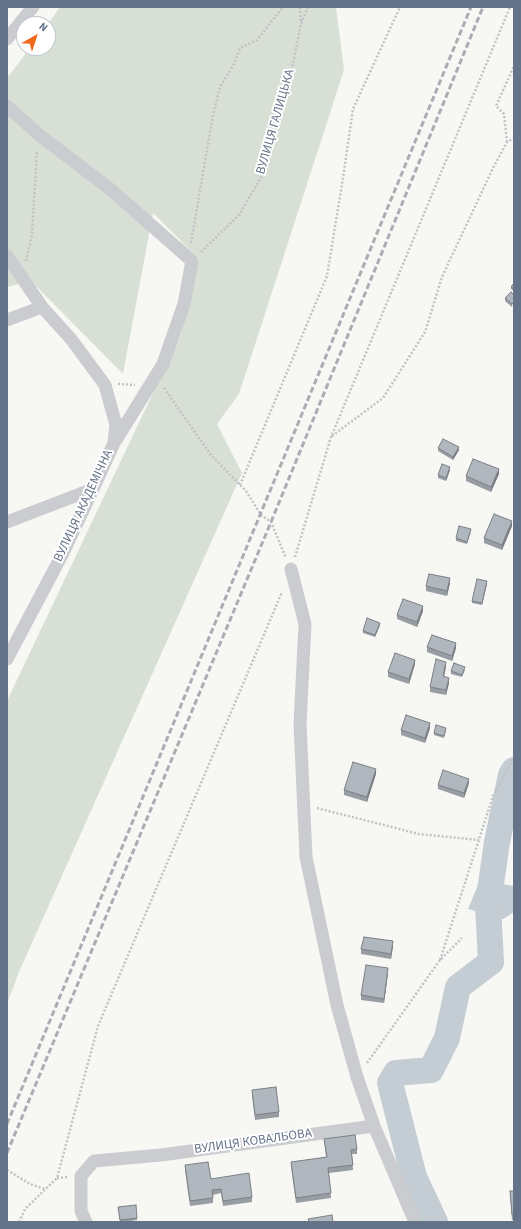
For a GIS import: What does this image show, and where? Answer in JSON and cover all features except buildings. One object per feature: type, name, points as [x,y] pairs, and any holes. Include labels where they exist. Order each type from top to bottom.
[{"type":"street","points":[[7,39],[33,7]]},
{"type":"street","points":[[7,106],[38,134],[110,189],[190,259],[184,304],[163,364],[114,443]]},
{"type":"street","name":"ВУЛИЦЯ АКАДЕМІЧНА","points":[[7,256],[23,277],[42,307],[71,339],[105,385],[116,425],[114,443],[93,490],[7,659]]},
{"type":"street","points":[[7,320],[42,307]]},
{"type":"street","points":[[7,522],[93,490]]},
{"type":"street","points":[[291,569],[305,624],[300,724],[306,857],[337,1005],[357,1078],[374,1126],[415,1222]]},
{"type":"street","name":"ВУЛИЦЯ КОВАЛЬОВА","points":[[86,1222],[82,1211],[81,1176],[94,1161],[161,1155],[374,1126]]},
{"type":"path","points":[[190,259],[220,87],[233,66],[240,48],[257,40],[283,7]]},
{"type":"path","points":[[300,7],[301,24]]},
{"type":"path","name":"ВУЛИЦЯ ГАЛИЦЬКА","points":[[190,259],[239,215],[262,176],[288,88],[301,24],[308,7]]},
{"type":"path","points":[[240,485],[327,276],[344,178],[353,109],[400,7]]},
{"type":"path","points":[[291,569],[332,437],[510,7]]},
{"type":"path","points":[[507,142],[504,114],[496,106],[514,66]]},
{"type":"path","points":[[23,277],[32,234],[38,134]]},
{"type":"path","points":[[332,437],[383,398],[425,332],[442,277],[493,168],[507,142],[514,138]]},
{"type":"path","points":[[105,385],[138,385],[155,375],[210,455],[240,485],[260,515],[271,522],[291,569]]},
{"type":"path","points":[[19,1222],[25,1209],[57,1178],[98,1026],[282,592]]},
{"type":"path","points":[[440,960],[493,796],[514,757]]},
{"type":"path","points":[[304,805],[419,834],[479,840]]},
{"type":"path","points":[[357,1078],[440,960],[462,938]]},
{"type":"path","points":[[7,1170],[30,1184],[45,1189]]},
{"type":"shaded area","points":[[60,7],[336,7],[344,70],[239,394],[217,424],[242,473],[19,972],[7,1004],[7,701],[181,334],[199,259],[153,213],[123,374],[31,281],[7,287],[7,78],[24,56],[56,56],[56,16],[54,16]]},
{"type":"shaded area","points":[[480,880],[514,886],[514,912],[503,919],[468,909]]},
{"type":"waterway","points":[[435,1222],[414,1177],[390,1083],[396,1073],[431,1070],[447,1038],[458,987],[491,962],[488,905],[497,842],[511,775],[514,770]]},
{"type":"railway","points":[[7,1124],[471,7]]},
{"type":"railway","points":[[7,1153],[271,522],[483,7]]}]
